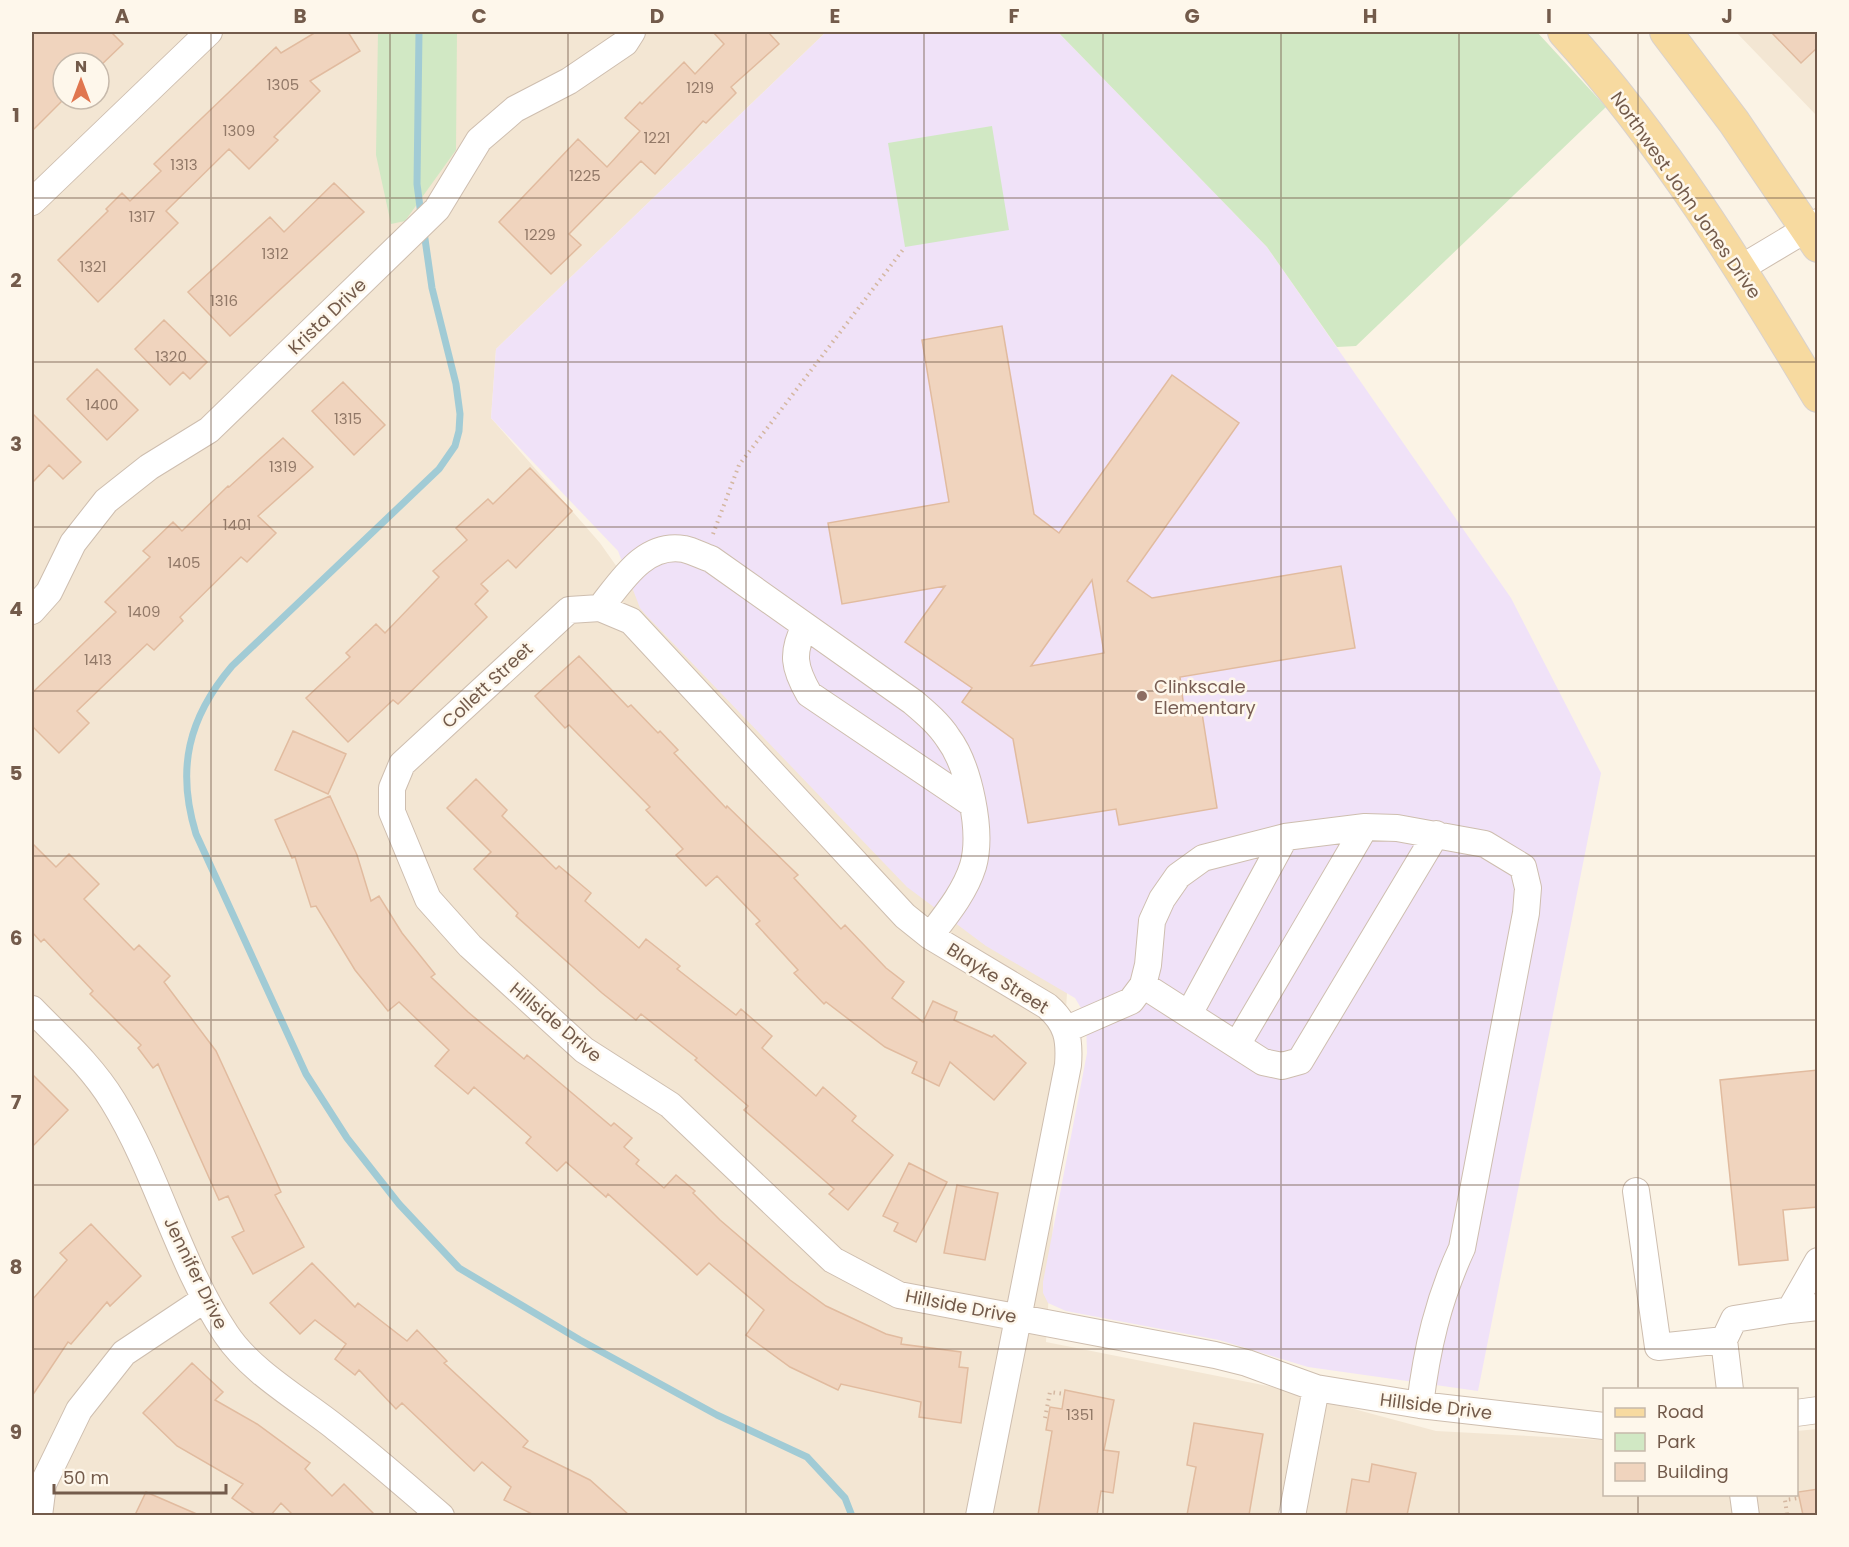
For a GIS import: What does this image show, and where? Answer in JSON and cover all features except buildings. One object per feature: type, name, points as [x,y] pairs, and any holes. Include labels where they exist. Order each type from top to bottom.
[{"type":"main road","name":"Northwest John Jones Drive","points":[[1564,32],[1590,61],[1673,170],[1741,268],[1818,396]]},
{"type":"main road","points":[[1666,32],[1814,232]]},
{"type":"street","points":[[32,202],[209,32]]},
{"type":"street","name":"Krista Drive","points":[[32,611],[49,592],[74,543],[106,501],[149,467],[209,430],[437,209],[479,140],[515,109],[569,81],[625,43],[632,32]]},
{"type":"street","points":[[1741,268],[1814,232]]},
{"type":"street","points":[[600,608],[634,564],[657,552],[683,549],[711,559],[913,702],[933,719],[950,739],[963,767],[972,804],[975,831],[973,865],[956,900],[930,936]]},
{"type":"street","name":"Collett Street","points":[[392,788],[402,764],[569,610],[600,608]]},
{"type":"street","name":"Blayke Street","points":[[600,608],[631,621],[905,916],[930,936],[1047,1006],[1058,1016],[1066,1029]]},
{"type":"street","points":[[805,626],[798,640],[796,670],[809,694],[972,804]]},
{"type":"street","name":"Hillside Drive","points":[[392,788],[392,812],[428,899],[471,946],[584,1050],[670,1105],[834,1260],[899,1295],[1215,1355],[1247,1363],[1316,1388],[1420,1405],[1603,1426]]},
{"type":"street","points":[[979,1515],[1020,1318],[1068,1065],[1070,1043],[1066,1029],[1131,1001],[1143,985],[1148,965],[1152,921],[1178,876],[1203,858],[1285,837],[1365,827],[1436,834],[1485,844],[1523,867],[1528,888],[1526,913],[1462,1248],[1443,1289],[1435,1315],[1420,1405]]},
{"type":"street","points":[[1237,1045],[1365,827]]},
{"type":"street","points":[[1143,985],[1263,1062],[1282,1066],[1300,1061],[1436,834]]},
{"type":"street","points":[[1189,1014],[1285,837]]},
{"type":"street","name":"Jennifer Drive","points":[[32,1009],[92,1070],[113,1101],[129,1129],[205,1299],[227,1336],[264,1374],[337,1429],[441,1515]]},
{"type":"street","points":[[1636,1191],[1658,1347],[1724,1340]]},
{"type":"street","points":[[1790,1310],[1818,1261]]},
{"type":"street","points":[[39,1515],[43,1484],[79,1410],[124,1353],[205,1299]]},
{"type":"street","points":[[1730,1388],[1724,1340],[1734,1318],[1818,1307]]},
{"type":"street","points":[[1292,1515],[1316,1388]]},
{"type":"street","points":[[1798,1413],[1818,1410]]},
{"type":"street","points":[[1743,1496],[1746,1515]]},
{"type":"path","points":[[713,534],[739,465],[905,247]]},
{"type":"path","points":[[1045,1418],[1050,1392],[1064,1394]]},
{"type":"path","points":[[1787,1514],[1785,1500],[1799,1498]]},
{"type":"shaded area","points":[[32,32],[826,32],[496,349],[491,418],[600,543],[665,635],[1067,993],[1046,1342],[1268,1386],[1436,1431],[1603,1440],[1603,1496],[1798,1496],[1798,1431],[1817,1429],[1817,1515],[32,1515]]},
{"type":"shaded area","name":"Clinkscale Elementary","points":[[826,32],[1058,32],[1267,247],[1511,598],[1601,773],[1478,1391],[1308,1367],[1219,1340],[1066,1311],[1048,1303],[1043,1293],[1043,1282],[1087,1053],[1086,1023],[1075,998],[986,946],[907,887],[645,614],[640,608],[618,551],[491,418],[496,349]]},
{"type":"shaded area","points":[[1736,32],[1817,32],[1817,116]]},
{"type":"green space","points":[[378,32],[457,32],[456,150],[405,221],[391,224],[376,155]]},
{"type":"green space","points":[[1058,32],[1537,32],[1606,107],[1356,346],[1337,347],[1267,247]]},
{"type":"green space","points":[[992,126],[1009,230],[905,247],[888,143]]},
{"type":"waterway","points":[[419,32],[417,184],[421,215]]},
{"type":"waterway","points":[[424,232],[432,288],[456,384],[460,414],[455,446],[439,469],[232,666],[217,685],[196,725],[187,766],[187,788],[196,834],[306,1074],[347,1138],[399,1204],[459,1268],[580,1340],[717,1415],[807,1457],[845,1498],[852,1516]]},
{"type":"place","name":"Clinkscale Elementary","points":[[1142,696]]}]
